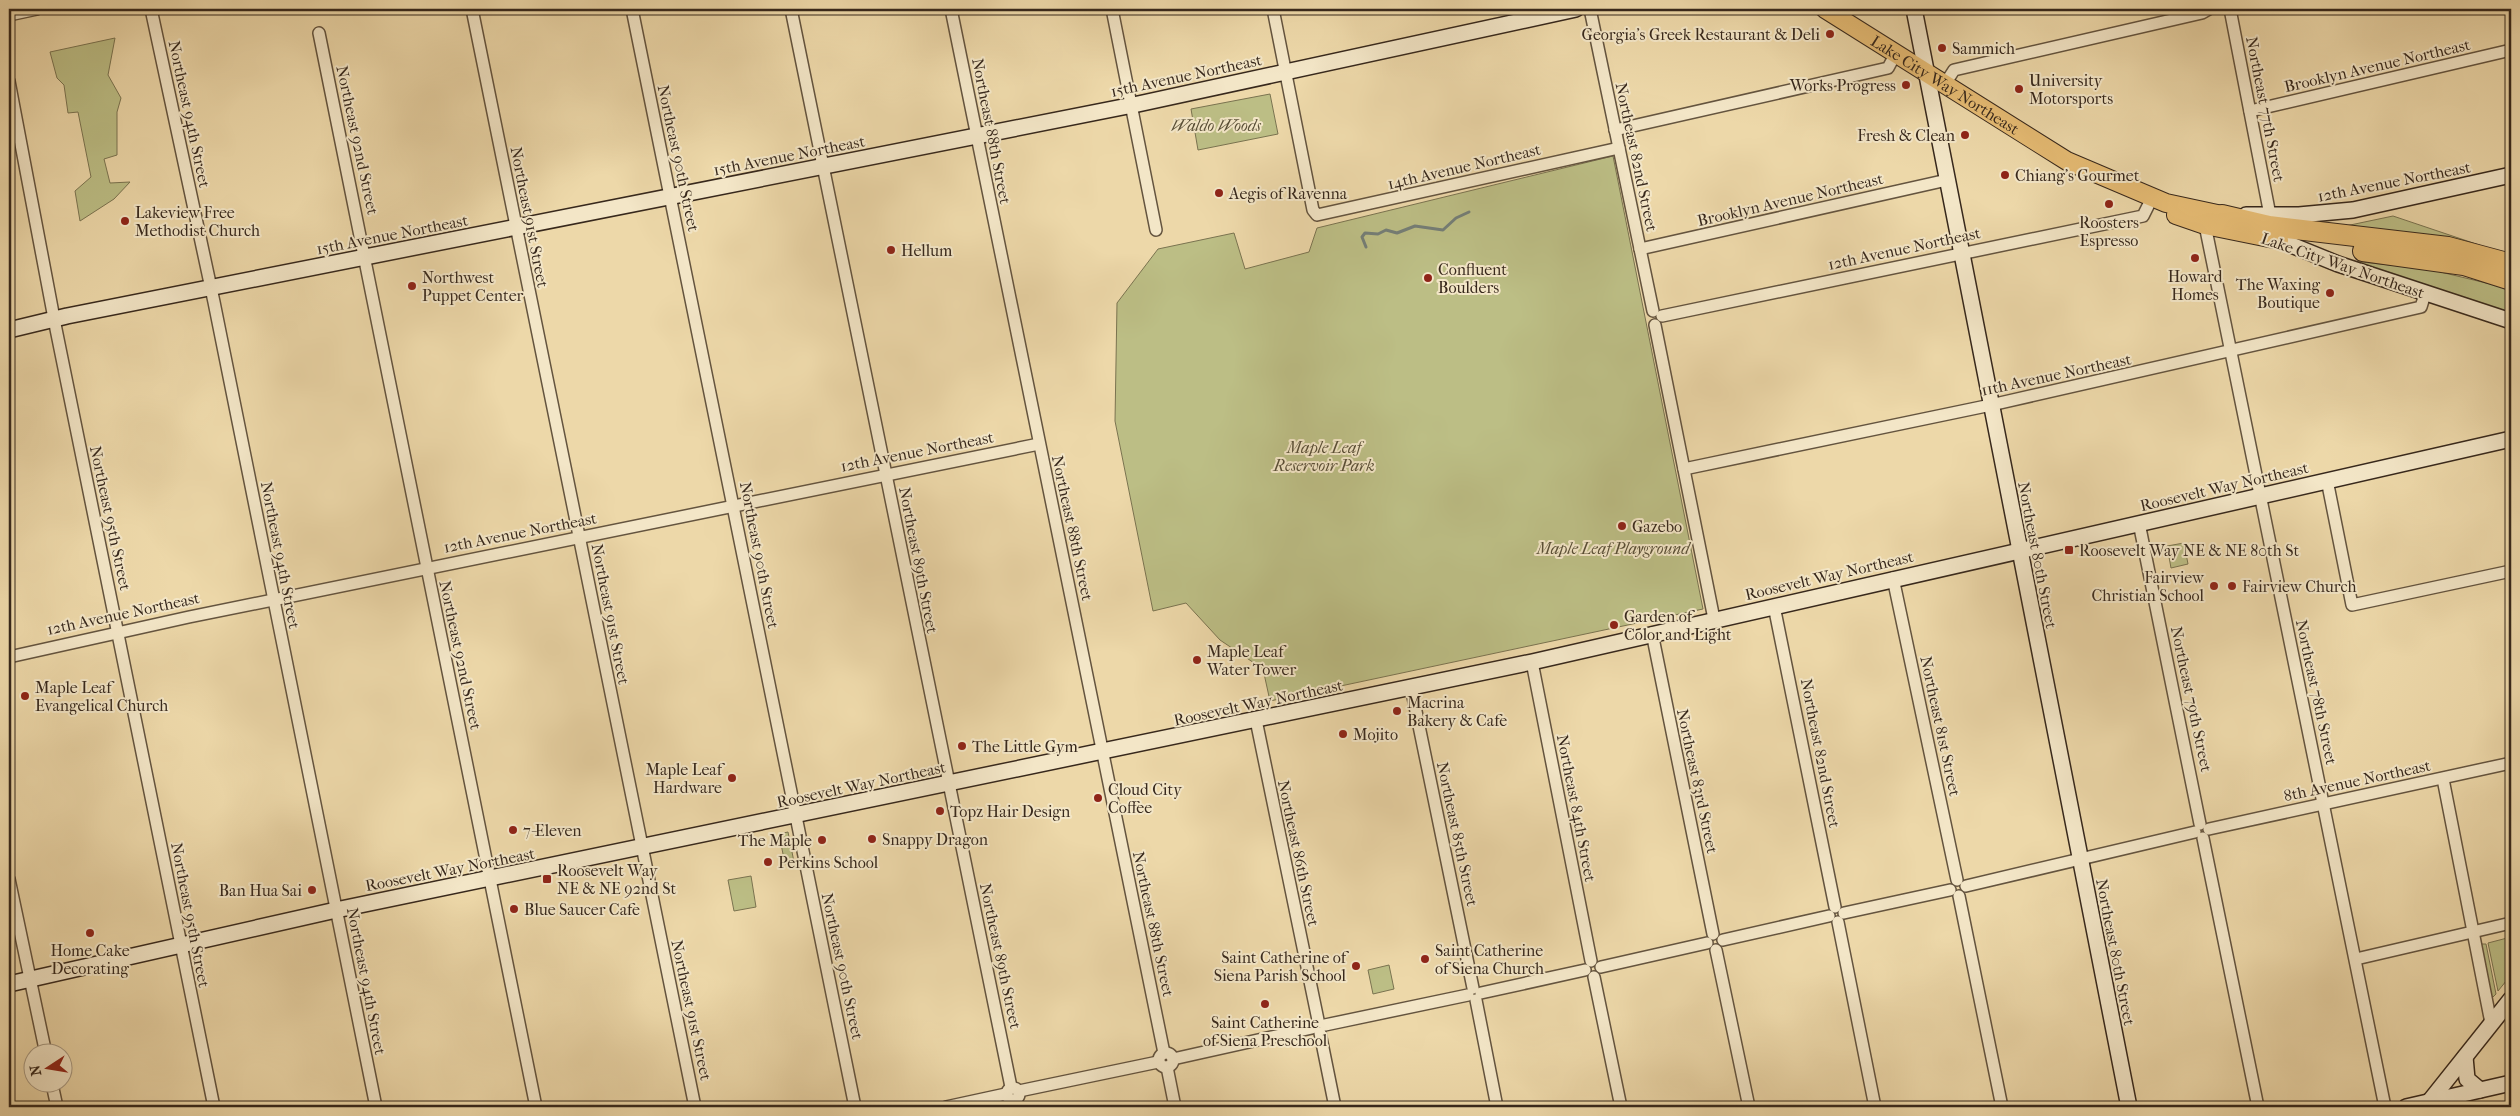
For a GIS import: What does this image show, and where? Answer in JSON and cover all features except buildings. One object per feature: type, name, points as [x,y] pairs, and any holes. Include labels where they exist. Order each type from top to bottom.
[{"type":"highway","points":[[2222,215],[2269,226],[2448,247],[2511,264]]},
{"type":"highway","points":[[2279,240],[2445,262],[2482,270],[2511,280]]},
{"type":"main road","name":"15th Avenue Northeast","points":[[9,330],[54,319],[670,196],[1132,106],[1576,9]]},
{"type":"main road","name":"Lake City Way Northeast","points":[[1825,9],[2067,161],[2166,203],[2222,215]]},
{"type":"main road","name":"Northeast 80th Street","points":[[1914,9],[2129,1107]]},
{"type":"main road","name":"Lake City Way Northeast","points":[[2067,161],[2072,167],[2088,178],[2148,206],[2205,224],[2279,240],[2338,264],[2511,321]]},
{"type":"main road","name":"12th Avenue Northeast","points":[[2222,215],[2320,214],[2353,210],[2511,175]]},
{"type":"main road","name":"Roosevelt Way Northeast","points":[[9,984],[336,910],[1532,662],[1893,578],[2511,439]]},
{"type":"main road","points":[[2428,1104],[2511,999]]},
{"type":"main road","points":[[2465,1057],[2467,1079],[2480,1090]]},
{"type":"main road","points":[[2406,1107],[2428,1104],[2511,1083]]},
{"type":"street","points":[[9,15],[37,9]]},
{"type":"street","name":"Northeast 94th Street","points":[[151,9],[211,288],[376,1107]]},
{"type":"street","name":"Northeast 91st Street","points":[[472,9],[695,1107]]},
{"type":"street","name":"Northeast 90th Street","points":[[632,9],[855,1107]]},
{"type":"street","name":"Northeast 89th Street","points":[[792,9],[1013,1096]]},
{"type":"street","name":"Northeast 88th Street","points":[[951,9],[1175,1107]]},
{"type":"street","points":[[1112,9],[1156,230]]},
{"type":"street","points":[[1273,9],[1286,72]]},
{"type":"street","name":"Northeast 82nd Street","points":[[1590,9],[1640,249],[1657,317],[1684,469],[1714,619]]},
{"type":"street","points":[[1945,84],[1954,70],[2202,13],[2209,9]]},
{"type":"street","name":"Northeast 77th Street","points":[[2230,9],[2270,215]]},
{"type":"street","name":"Northeast 92nd Street","points":[[319,33],[366,257],[536,1107]]},
{"type":"street","name":"Brooklyn Avenue Northeast","points":[[2250,111],[2511,50]]},
{"type":"street","points":[[1615,130],[1888,68],[1896,53]]},
{"type":"street","name":"14th Avenue Northeast","points":[[1286,72],[1313,210],[1317,214],[1619,148]]},
{"type":"street","name":"Northeast 95th Street","points":[[9,81],[54,319],[214,1107]]},
{"type":"street","name":"Brooklyn Avenue Northeast","points":[[1640,249],[1947,180]]},
{"type":"street","name":"12th Avenue Northeast","points":[[1657,317],[2143,216],[2148,206]]},
{"type":"street","name":"Northeast 78th Street","points":[[2205,224],[2385,1107]]},
{"type":"street","name":"11th Avenue Northeast","points":[[1684,469],[1991,405],[2421,307],[2425,294]]},
{"type":"street","name":"12th Avenue Northeast","points":[[9,657],[118,632],[1039,444]]},
{"type":"street","points":[[2327,480],[2352,605],[2511,571]]},
{"type":"street","name":"Northeast 79th Street","points":[[2139,523],[2258,1107]]},
{"type":"street","name":"Northeast 81st Street","points":[[1893,578],[1961,883]]},
{"type":"street","name":"Northeast 82nd Street","points":[[1774,606],[1875,1107]]},
{"type":"street","name":"Northeast 83rd Street","points":[[1652,634],[1749,1107]]},
{"type":"street","name":"Northeast 84th Street","points":[[1532,662],[1621,1107]]},
{"type":"street","name":"Northeast 85th Street","points":[[1411,687],[1497,1107]]},
{"type":"street","name":"Northeast 86th Street","points":[[1256,720],[1335,1107]]},
{"type":"street","name":"8th Avenue Northeast","points":[[1961,883],[2080,860],[2202,831],[2511,763]]},
{"type":"street","points":[[2444,778],[2491,1023]]},
{"type":"street","points":[[9,879],[44,1044]]},
{"type":"street","points":[[946,1107],[1013,1096],[1166,1060],[1593,969],[1837,914],[1965,892],[1961,883]]},
{"type":"street","points":[[1955,893],[2002,1107]]},
{"type":"street","points":[[2356,958],[2511,923]]},
{"type":"street","points":[[54,1094],[57,1107]]},
{"type":"green space","points":[[115,38],[108,75],[121,98],[117,112],[117,155],[104,159],[110,183],[130,182],[114,199],[80,221],[75,191],[91,177],[78,112],[68,113],[64,85],[57,78],[50,52]]},
{"type":"green space","name":"Waldo Woods","points":[[1270,94],[1278,134],[1198,150],[1191,109]]},
{"type":"green space","name":"Maple Leaf Reservoir Park","points":[[1613,156],[1703,609],[1270,701],[1263,669],[1220,640],[1186,603],[1153,611],[1115,421],[1117,303],[1158,249],[1234,233],[1245,269],[1309,252],[1317,228]]},
{"type":"green space","points":[[2393,216],[2500,252],[2336,228]]},
{"type":"green space","points":[[2342,260],[2428,269],[2511,289],[2511,314]]},
{"type":"green space","points":[[2184,543],[2188,564],[2171,568],[2167,546]]},
{"type":"green space","points":[[788,832],[794,862],[785,864],[779,834]]},
{"type":"green space","points":[[751,876],[756,907],[734,911],[728,880]]},
{"type":"green space","points":[[2511,937],[2511,975],[2498,991],[2488,943]]},
{"type":"green space","points":[[2481,944],[2486,944],[2496,994],[2492,998]]},
{"type":"green space","points":[[1389,965],[1394,989],[1373,994],[1368,970]]},
{"type":"waterway","points":[[1366,247],[1362,237],[1365,233],[1378,234],[1386,230],[1397,233],[1415,226],[1443,230],[1456,218],[1469,212]]},
{"type":"place","name":"Georgia's Greek Restaurant & Deli","points":[[1830,34]]},
{"type":"place","name":"Sammich","points":[[1942,48]]},
{"type":"place","name":"Works Progress","points":[[1906,85]]},
{"type":"place","name":"University Motorsports","points":[[2019,89]]},
{"type":"place","name":"Fresh & Clean","points":[[1965,135]]},
{"type":"place","name":"Chiang's Gourmet","points":[[2005,175]]},
{"type":"place","name":"Aegis of Ravenna","points":[[1219,193]]},
{"type":"place","name":"Roosters Espresso","points":[[2109,204]]},
{"type":"place","name":"Lakeview Free Methodist Church","points":[[125,221]]},
{"type":"place","name":"Hellum","points":[[891,250]]},
{"type":"place","name":"Howard Homes","points":[[2195,258]]},
{"type":"place","name":"Confluent Boulders","points":[[1428,278]]},
{"type":"place","name":"Northwest Puppet Center","points":[[412,286]]},
{"type":"place","name":"The Waxing Boutique","points":[[2330,293]]},
{"type":"place","name":"Gazebo","points":[[1622,526]]},
{"type":"place","name":"Roosevelt Way NE & NE 80th St","points":[[2069,550]]},
{"type":"place","name":"Fairview Christian School","points":[[2214,586]]},
{"type":"place","name":"Fairview Church","points":[[2232,586]]},
{"type":"place","name":"Garden of Color and Light","points":[[1614,625]]},
{"type":"place","name":"Maple Leaf Water Tower","points":[[1197,660]]},
{"type":"place","name":"Maple Leaf Evangelical Church","points":[[25,696]]},
{"type":"place","name":"Macrina Bakery & Cafe","points":[[1397,711]]},
{"type":"place","name":"Mojito","points":[[1343,734]]},
{"type":"place","name":"The Little Gym","points":[[962,746]]},
{"type":"place","name":"Maple Leaf Hardware","points":[[732,778]]},
{"type":"place","name":"Cloud City Coffee","points":[[1098,798]]},
{"type":"place","name":"Topz Hair Design","points":[[940,811]]},
{"type":"place","name":"7-Eleven","points":[[513,830]]},
{"type":"place","name":"Snappy Dragon","points":[[872,839]]},
{"type":"place","name":"The Maple","points":[[822,840]]},
{"type":"place","name":"Perkins School","points":[[768,862]]},
{"type":"place","name":"Roosevelt Way NE & NE 92nd St","points":[[547,879]]},
{"type":"place","name":"Ban Hua Sai","points":[[312,890]]},
{"type":"place","name":"Blue Saucer Cafe","points":[[514,909]]},
{"type":"place","name":"Home Cake Decorating","points":[[90,933]]},
{"type":"place","name":"Saint Catherine of Siena Church","points":[[1425,959]]},
{"type":"place","name":"Saint Catherine of Siena Parish School","points":[[1356,966]]},
{"type":"place","name":"Saint Catherine of Siena Preschool","points":[[1265,1004]]},
{"type":"park label","name":"Maple Leaf Playground","points":[[1613,548]]}]
